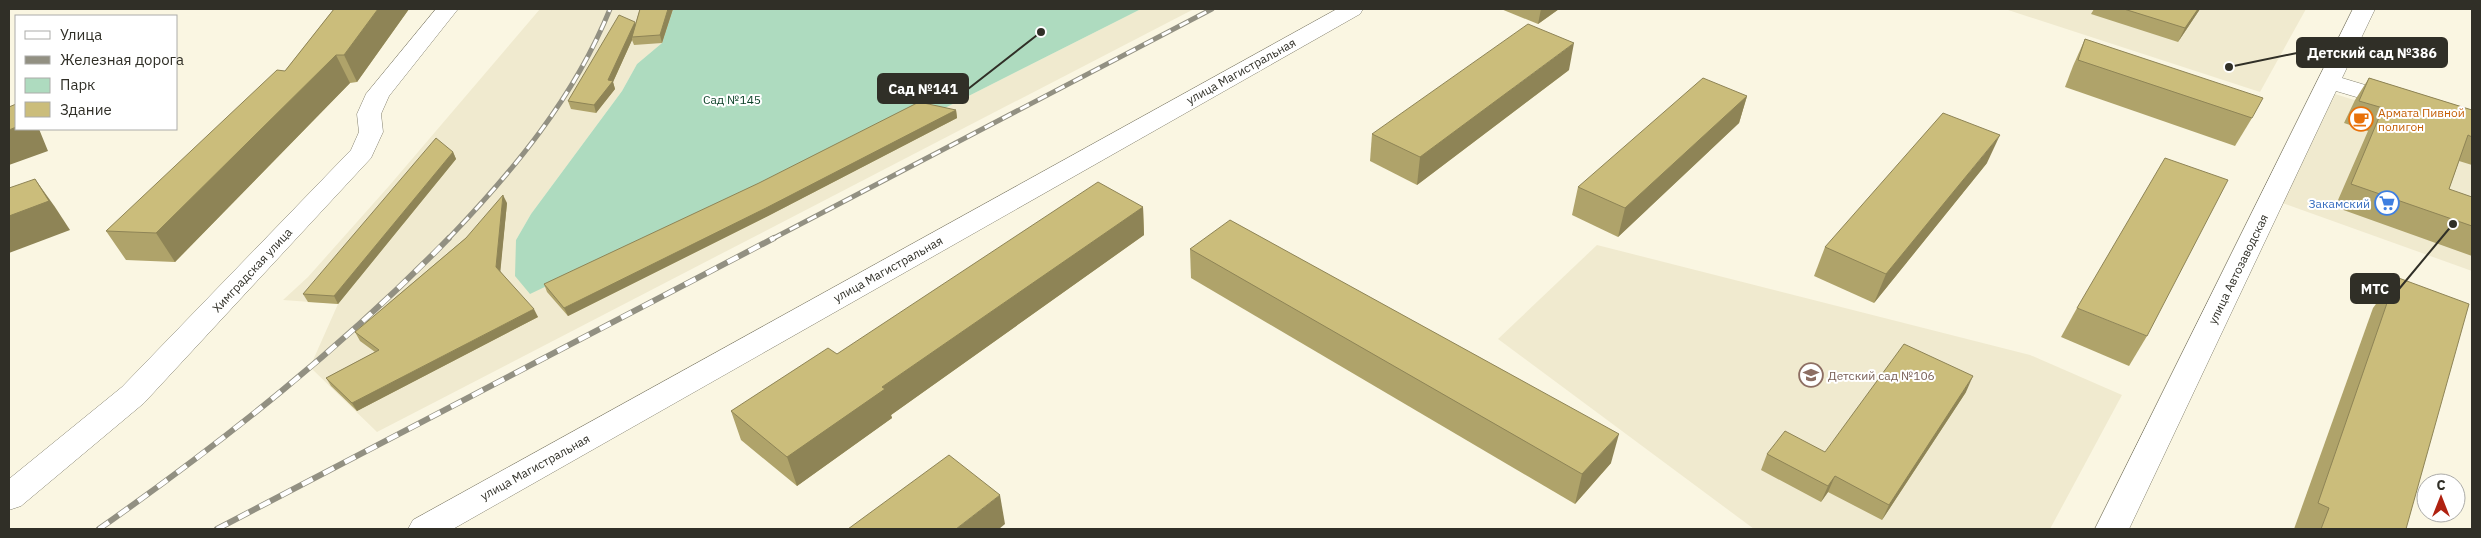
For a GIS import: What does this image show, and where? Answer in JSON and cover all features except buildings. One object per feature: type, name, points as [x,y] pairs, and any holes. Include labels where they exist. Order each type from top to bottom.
[{"type":"street","name":"Химградская улица","points":[[9,497],[133,395],[362,153],[371,132],[369,114],[378,94],[447,9]]},
{"type":"street","name":"улица Магистральная","points":[[425,529],[1352,9]]},
{"type":"street","name":"улица Автозаводская","points":[[2112,529],[2364,9]]},
{"type":"street","points":[[2329,81],[2418,109]]},
{"type":"shaded area","points":[[540,9],[673,9],[662,43],[637,64],[622,91],[531,214],[516,240],[926,105],[937,112],[1141,9],[1194,9],[377,432],[310,367],[338,304],[283,300],[308,277],[389,186]]},
{"type":"shaded area","points":[[2005,9],[2306,9],[2260,92]]},
{"type":"shaded area","points":[[2335,94],[2472,137],[2472,271],[2280,202]]},
{"type":"shaded area","name":"Детский сад №106","points":[[1597,245],[2030,355],[2122,395],[2050,529],[1754,529],[1498,339]]},
{"type":"green space","name":"Сад №145","points":[[673,9],[1141,9],[937,112],[748,190],[530,294],[515,276],[516,240],[531,214],[622,91],[637,64],[662,43]]},
{"type":"railway","points":[[448,239],[496,186],[540,132],[579,73],[610,9]]},
{"type":"railway","points":[[772,239],[1212,9]]},
{"type":"railway","points":[[217,529],[774,238]]},
{"type":"railway","points":[[99,529],[192,462],[325,355],[409,278],[448,239]]},
{"type":"place","name":"Сад №141","points":[[1041,32]]},
{"type":"place","name":"Детский сад №386","points":[[2229,67]]},
{"type":"place","name":"Армата Пивной полигон","points":[[2361,119]]},
{"type":"place","name":"Закамский","points":[[2387,203]]},
{"type":"place","name":"МТС","points":[[2453,224]]},
{"type":"place","name":"Детский сад №106","points":[[1811,375]]}]
